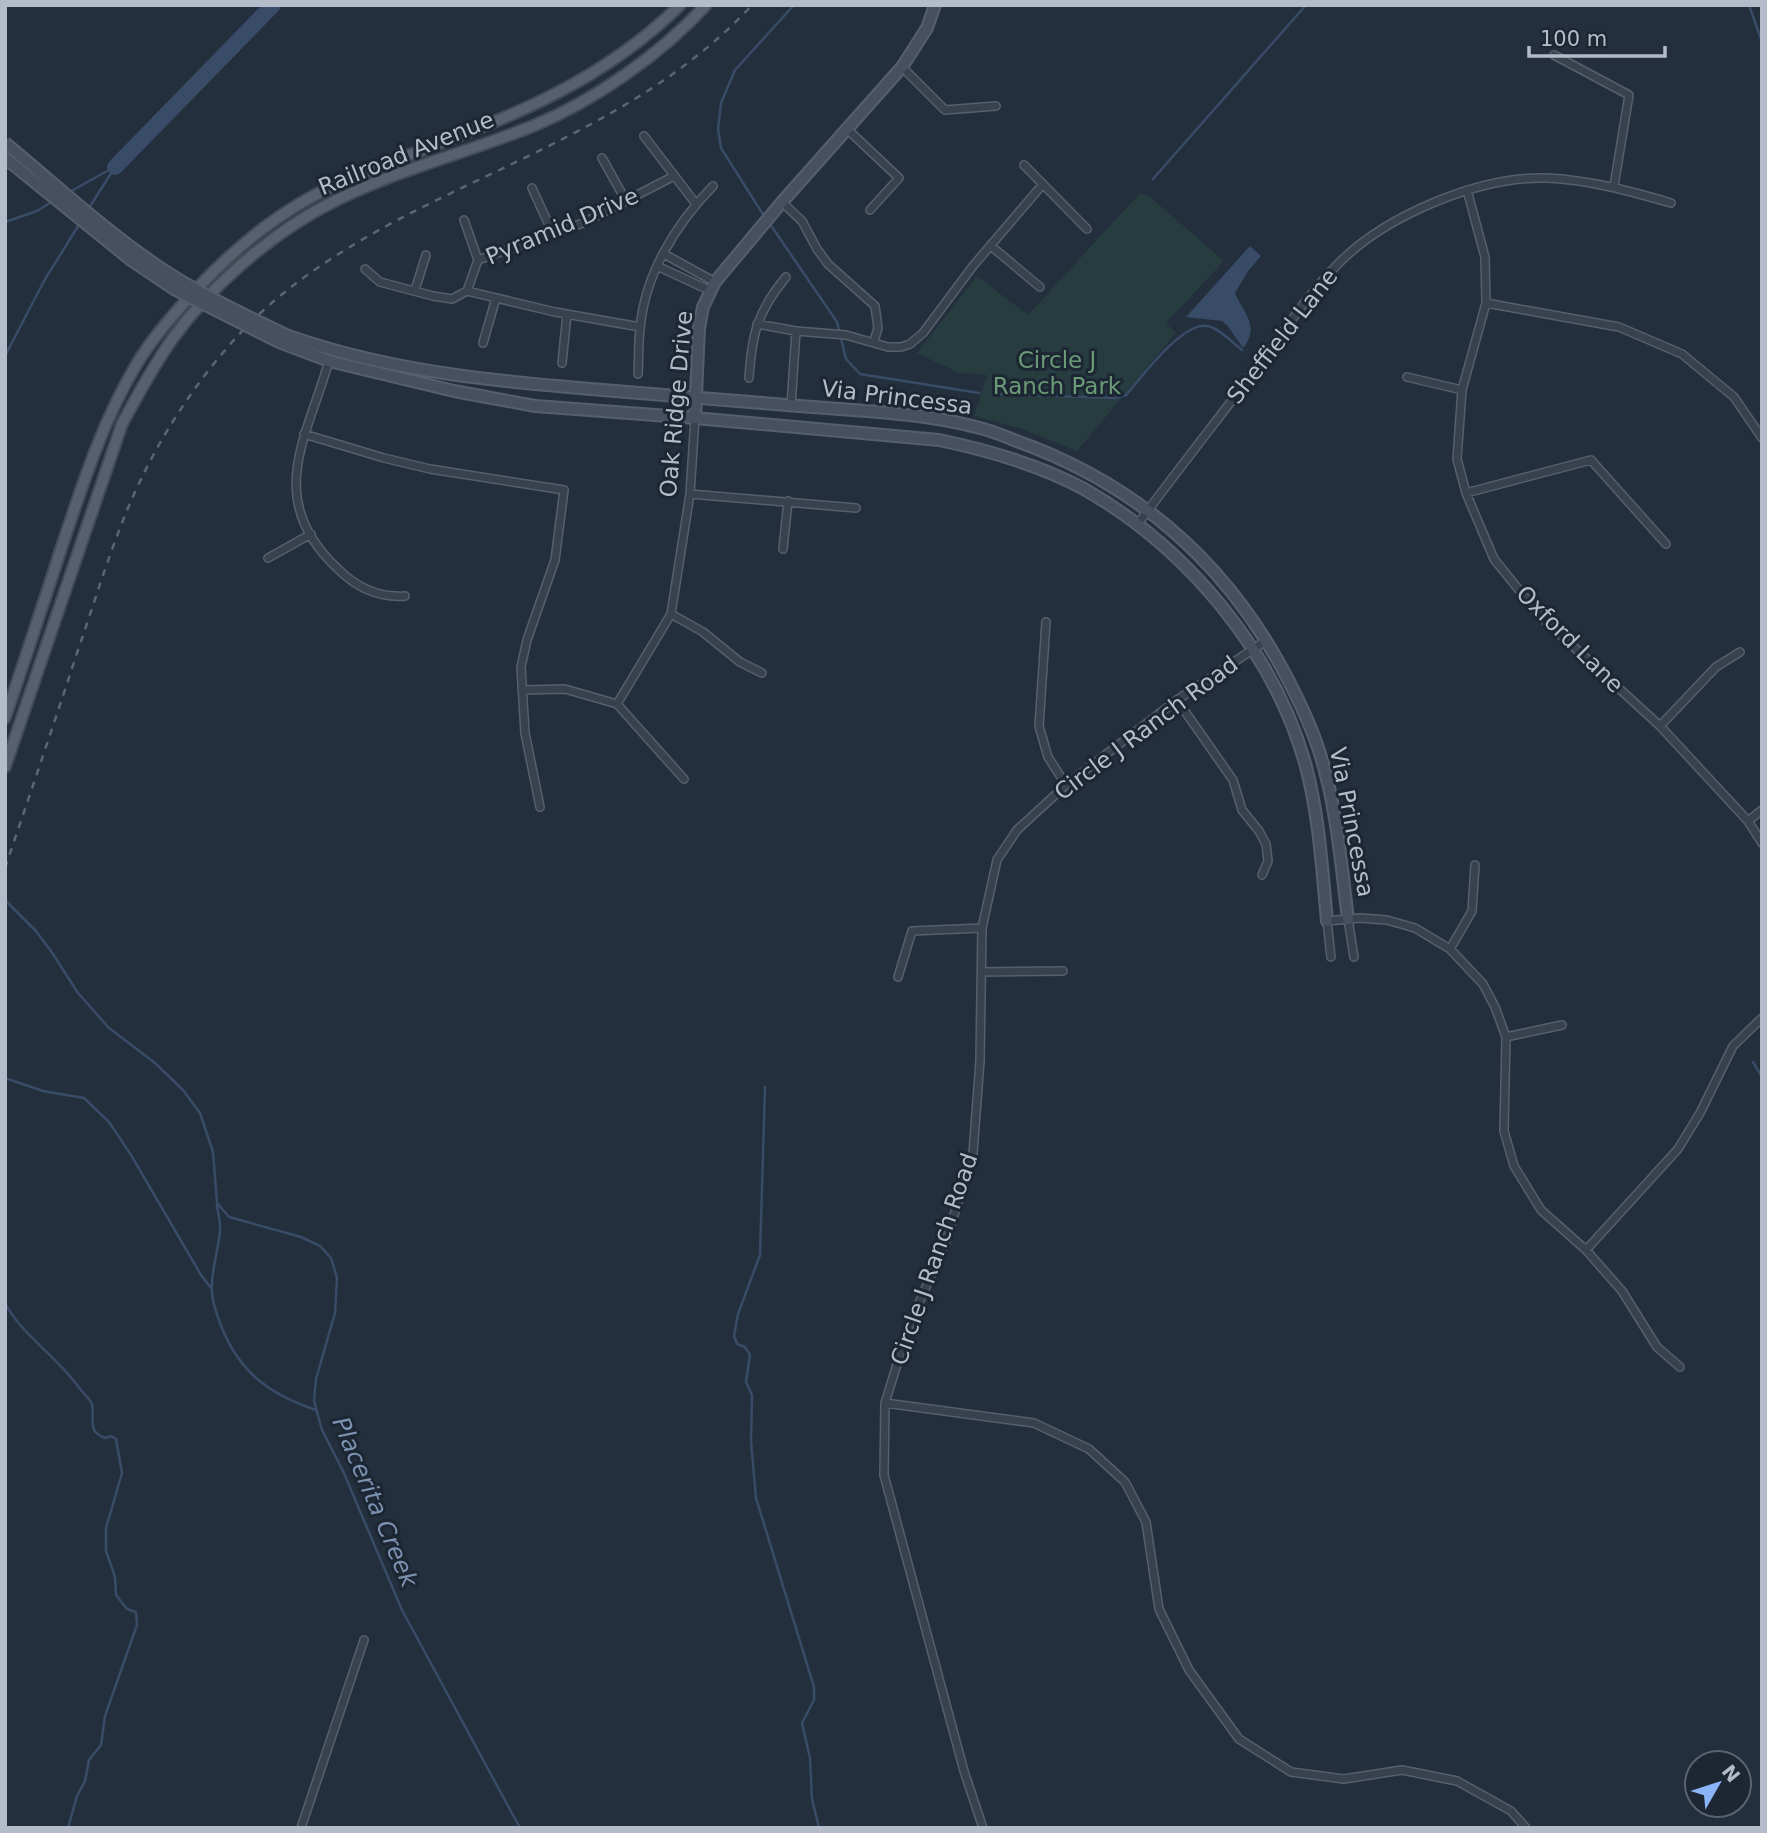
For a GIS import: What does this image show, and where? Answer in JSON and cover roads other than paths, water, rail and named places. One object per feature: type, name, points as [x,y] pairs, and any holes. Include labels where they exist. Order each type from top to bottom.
[{"type":"main road","name":"Railroad Avenue","points":[[5,718],[79,494],[109,417],[136,365],[171,317],[204,280],[225,258],[266,225],[312,195],[363,172],[513,115],[573,86],[631,48],[680,5]]},
{"type":"main road","name":"Railroad Avenue","points":[[5,767],[122,424],[144,382],[174,336],[217,289],[253,256],[324,207],[366,187],[535,125],[605,87],[661,48],[706,5]]},
{"type":"main road","name":"Oak Ridge Drive","points":[[695,418],[699,328],[703,307],[713,286],[782,202],[902,67],[927,28],[935,5]]},
{"type":"main road","points":[[5,143],[74,203],[162,269],[283,339]]},
{"type":"main road","points":[[5,158],[131,260],[174,289],[283,339]]},
{"type":"main road","name":"Via Princessa","points":[[283,339],[407,367],[480,380],[934,418],[978,427],[1076,465],[1148,510],[1181,537],[1225,582],[1266,639],[1310,724],[1322,758],[1336,822],[1348,919]]},
{"type":"main road","name":"Via Princessa","points":[[283,339],[329,361],[454,391],[535,406],[900,435],[974,447],[1083,489],[1137,525],[1175,557],[1199,582],[1252,650],[1290,722],[1305,763],[1317,825],[1327,921]]},
{"type":"street","points":[[1554,55],[1629,94],[1614,186]]},
{"type":"street","points":[[902,67],[946,110],[996,106]]},
{"type":"street","points":[[846,128],[899,178],[870,210]]},
{"type":"street","points":[[644,136],[696,204]]},
{"type":"street","points":[[602,158],[626,201]]},
{"type":"street","points":[[1024,165],[1087,229]]},
{"type":"street","name":"Pyramid Drive","points":[[467,290],[478,260],[583,223],[674,176]]},
{"type":"street","name":"Sheffield Lane","points":[[1137,525],[1304,303],[1338,264],[1373,235],[1413,211],[1467,190],[1546,178],[1614,186],[1671,203]]},
{"type":"street","points":[[757,324],[796,331],[846,335],[888,346],[901,347],[910,344],[923,333],[1043,184]]},
{"type":"street","points":[[638,374],[640,327],[657,266],[670,240],[713,186]]},
{"type":"street","points":[[532,188],[552,234]]},
{"type":"street","name":"Oxford Lane","points":[[1467,190],[1485,257],[1486,303],[1462,390],[1457,458],[1466,493],[1494,559],[1541,616],[1660,726],[1748,821],[1762,843]]},
{"type":"street","points":[[782,202],[802,220],[828,264],[875,306],[878,328],[874,341]]},
{"type":"street","points":[[464,220],[478,260]]},
{"type":"street","points":[[991,246],[1040,287]]},
{"type":"street","points":[[664,254],[713,286]]},
{"type":"street","points":[[415,290],[426,256]]},
{"type":"street","points":[[657,266],[713,286]]},
{"type":"street","points":[[365,269],[380,282],[433,296],[452,299],[467,290],[567,314],[640,327]]},
{"type":"street","points":[[749,378],[752,343],[757,324],[769,298],[786,277]]},
{"type":"street","points":[[483,344],[496,298]]},
{"type":"street","points":[[1486,303],[1619,327],[1682,354],[1734,397],[1762,438]]},
{"type":"street","points":[[562,363],[567,314]]},
{"type":"street","points":[[791,406],[796,331]]},
{"type":"street","points":[[329,361],[296,464],[299,514],[323,556],[347,578],[368,591],[387,598],[405,596]]},
{"type":"street","points":[[1407,377],[1462,390]]},
{"type":"street","name":"Oak Ridge Drive","points":[[617,704],[671,614],[690,494],[695,418]]},
{"type":"street","points":[[304,434],[430,469],[564,491],[555,560],[527,640],[521,667],[525,733],[540,807]]},
{"type":"street","points":[[1466,493],[1591,460],[1666,544]]},
{"type":"street","points":[[690,494],[856,508]]},
{"type":"street","points":[[783,550],[788,501]]},
{"type":"street","points":[[268,558],[311,534]]},
{"type":"street","points":[[671,614],[703,632],[740,662],[762,673]]},
{"type":"street","points":[[1046,622],[1040,726],[1048,757],[1066,785]]},
{"type":"street","name":"Circle J Ranch Road","points":[[983,1828],[964,1771],[884,1475],[885,1403],[909,1326],[946,1241],[974,1153],[981,1061],[982,928],[998,860],[1017,830],[1066,785],[1177,699],[1266,639]]},
{"type":"street","points":[[1660,726],[1716,667],[1740,652]]},
{"type":"street","points":[[523,690],[565,689],[617,704],[684,779]]},
{"type":"street","points":[[1177,699],[1233,780],[1242,810],[1266,844],[1268,861],[1262,876]]},
{"type":"street","points":[[1748,821],[1762,810]]},
{"type":"street","points":[[1450,949],[1472,911],[1475,865]]},
{"type":"street","name":"Via Princessa","points":[[1348,919],[1354,957]]},
{"type":"street","points":[[1327,921],[1387,920],[1415,928],[1450,949],[1483,984],[1506,1037],[1504,1132],[1514,1166],[1541,1210],[1586,1251],[1622,1290],[1657,1348],[1680,1367]]},
{"type":"street","name":"Via Princessa","points":[[1327,921],[1331,957]]},
{"type":"street","points":[[898,977],[912,931],[982,928]]},
{"type":"street","points":[[982,972],[1063,971]]},
{"type":"street","points":[[1586,1251],[1678,1149],[1700,1112],[1733,1045],[1762,1018]]},
{"type":"street","points":[[1506,1037],[1562,1025]]},
{"type":"street","points":[[885,1403],[1034,1423],[1088,1449],[1125,1482],[1146,1522],[1159,1609],[1189,1670],[1239,1739],[1291,1772],[1344,1779],[1402,1770],[1457,1781],[1511,1811],[1526,1828]]},
{"type":"street","points":[[301,1828],[364,1640]]},
{"type":"water","points":[[1250,246],[1261,256],[1235,293],[1250,326],[1248,340],[1243,348],[1222,321],[1186,317]]},
{"type":"waterway","points":[[115,167],[273,5]]},
{"type":"waterway","points":[[764,216],[721,148],[718,129],[721,103],[735,70],[794,5]]},
{"type":"waterway","points":[[1153,179],[1306,5]]},
{"type":"waterway","points":[[1749,5],[1762,42]]},
{"type":"waterway","points":[[68,193],[114,167]]},
{"type":"waterway","points":[[89,208],[115,167]]},
{"type":"waterway","points":[[5,222],[37,211],[53,201]]},
{"type":"waterway","points":[[5,356],[44,281],[80,223]]},
{"type":"waterway","points":[[770,224],[837,322],[846,359],[860,374],[979,393]]},
{"type":"waterway","points":[[993,394],[1116,398],[1126,395],[1165,350],[1189,330],[1201,326],[1215,329],[1242,350]]},
{"type":"waterway","name":"Placerita Creek","points":[[5,900],[35,930],[78,993],[109,1028],[155,1063],[183,1090],[200,1113],[213,1152],[217,1203],[229,1217],[301,1237],[320,1246],[331,1258],[337,1278],[335,1313],[316,1379],[314,1401],[322,1430],[343,1471],[402,1610],[520,1828]]},
{"type":"waterway","points":[[1753,1062],[1762,1077]]},
{"type":"waterway","points":[[5,1078],[43,1091],[84,1098],[109,1122],[211,1288]]},
{"type":"waterway","points":[[765,1087],[760,1255],[738,1314],[734,1336],[737,1344],[745,1347],[750,1355],[746,1382],[752,1395],[751,1441],[756,1498],[814,1687],[814,1700],[802,1723],[810,1758],[812,1799],[819,1828]]},
{"type":"waterway","points":[[217,1205],[220,1229],[212,1291],[215,1309],[227,1340],[246,1367],[269,1388],[316,1410]]},
{"type":"waterway","points":[[5,1303],[20,1325],[69,1374],[91,1402],[95,1432],[106,1438],[111,1436],[116,1439],[122,1473],[106,1528],[106,1551],[115,1577],[116,1595],[127,1609],[136,1612],[137,1625],[105,1716],[101,1745],[89,1760],[85,1781],[77,1796],[68,1828]]},
{"type":"railway","points":[[5,868],[128,508],[164,436],[194,390],[228,347],[264,310],[323,264],[409,214],[545,148],[634,99],[676,72],[752,5]]},
{"type":"park label","name":"Circle J Ranch Park","points":[[1057,373]]}]
